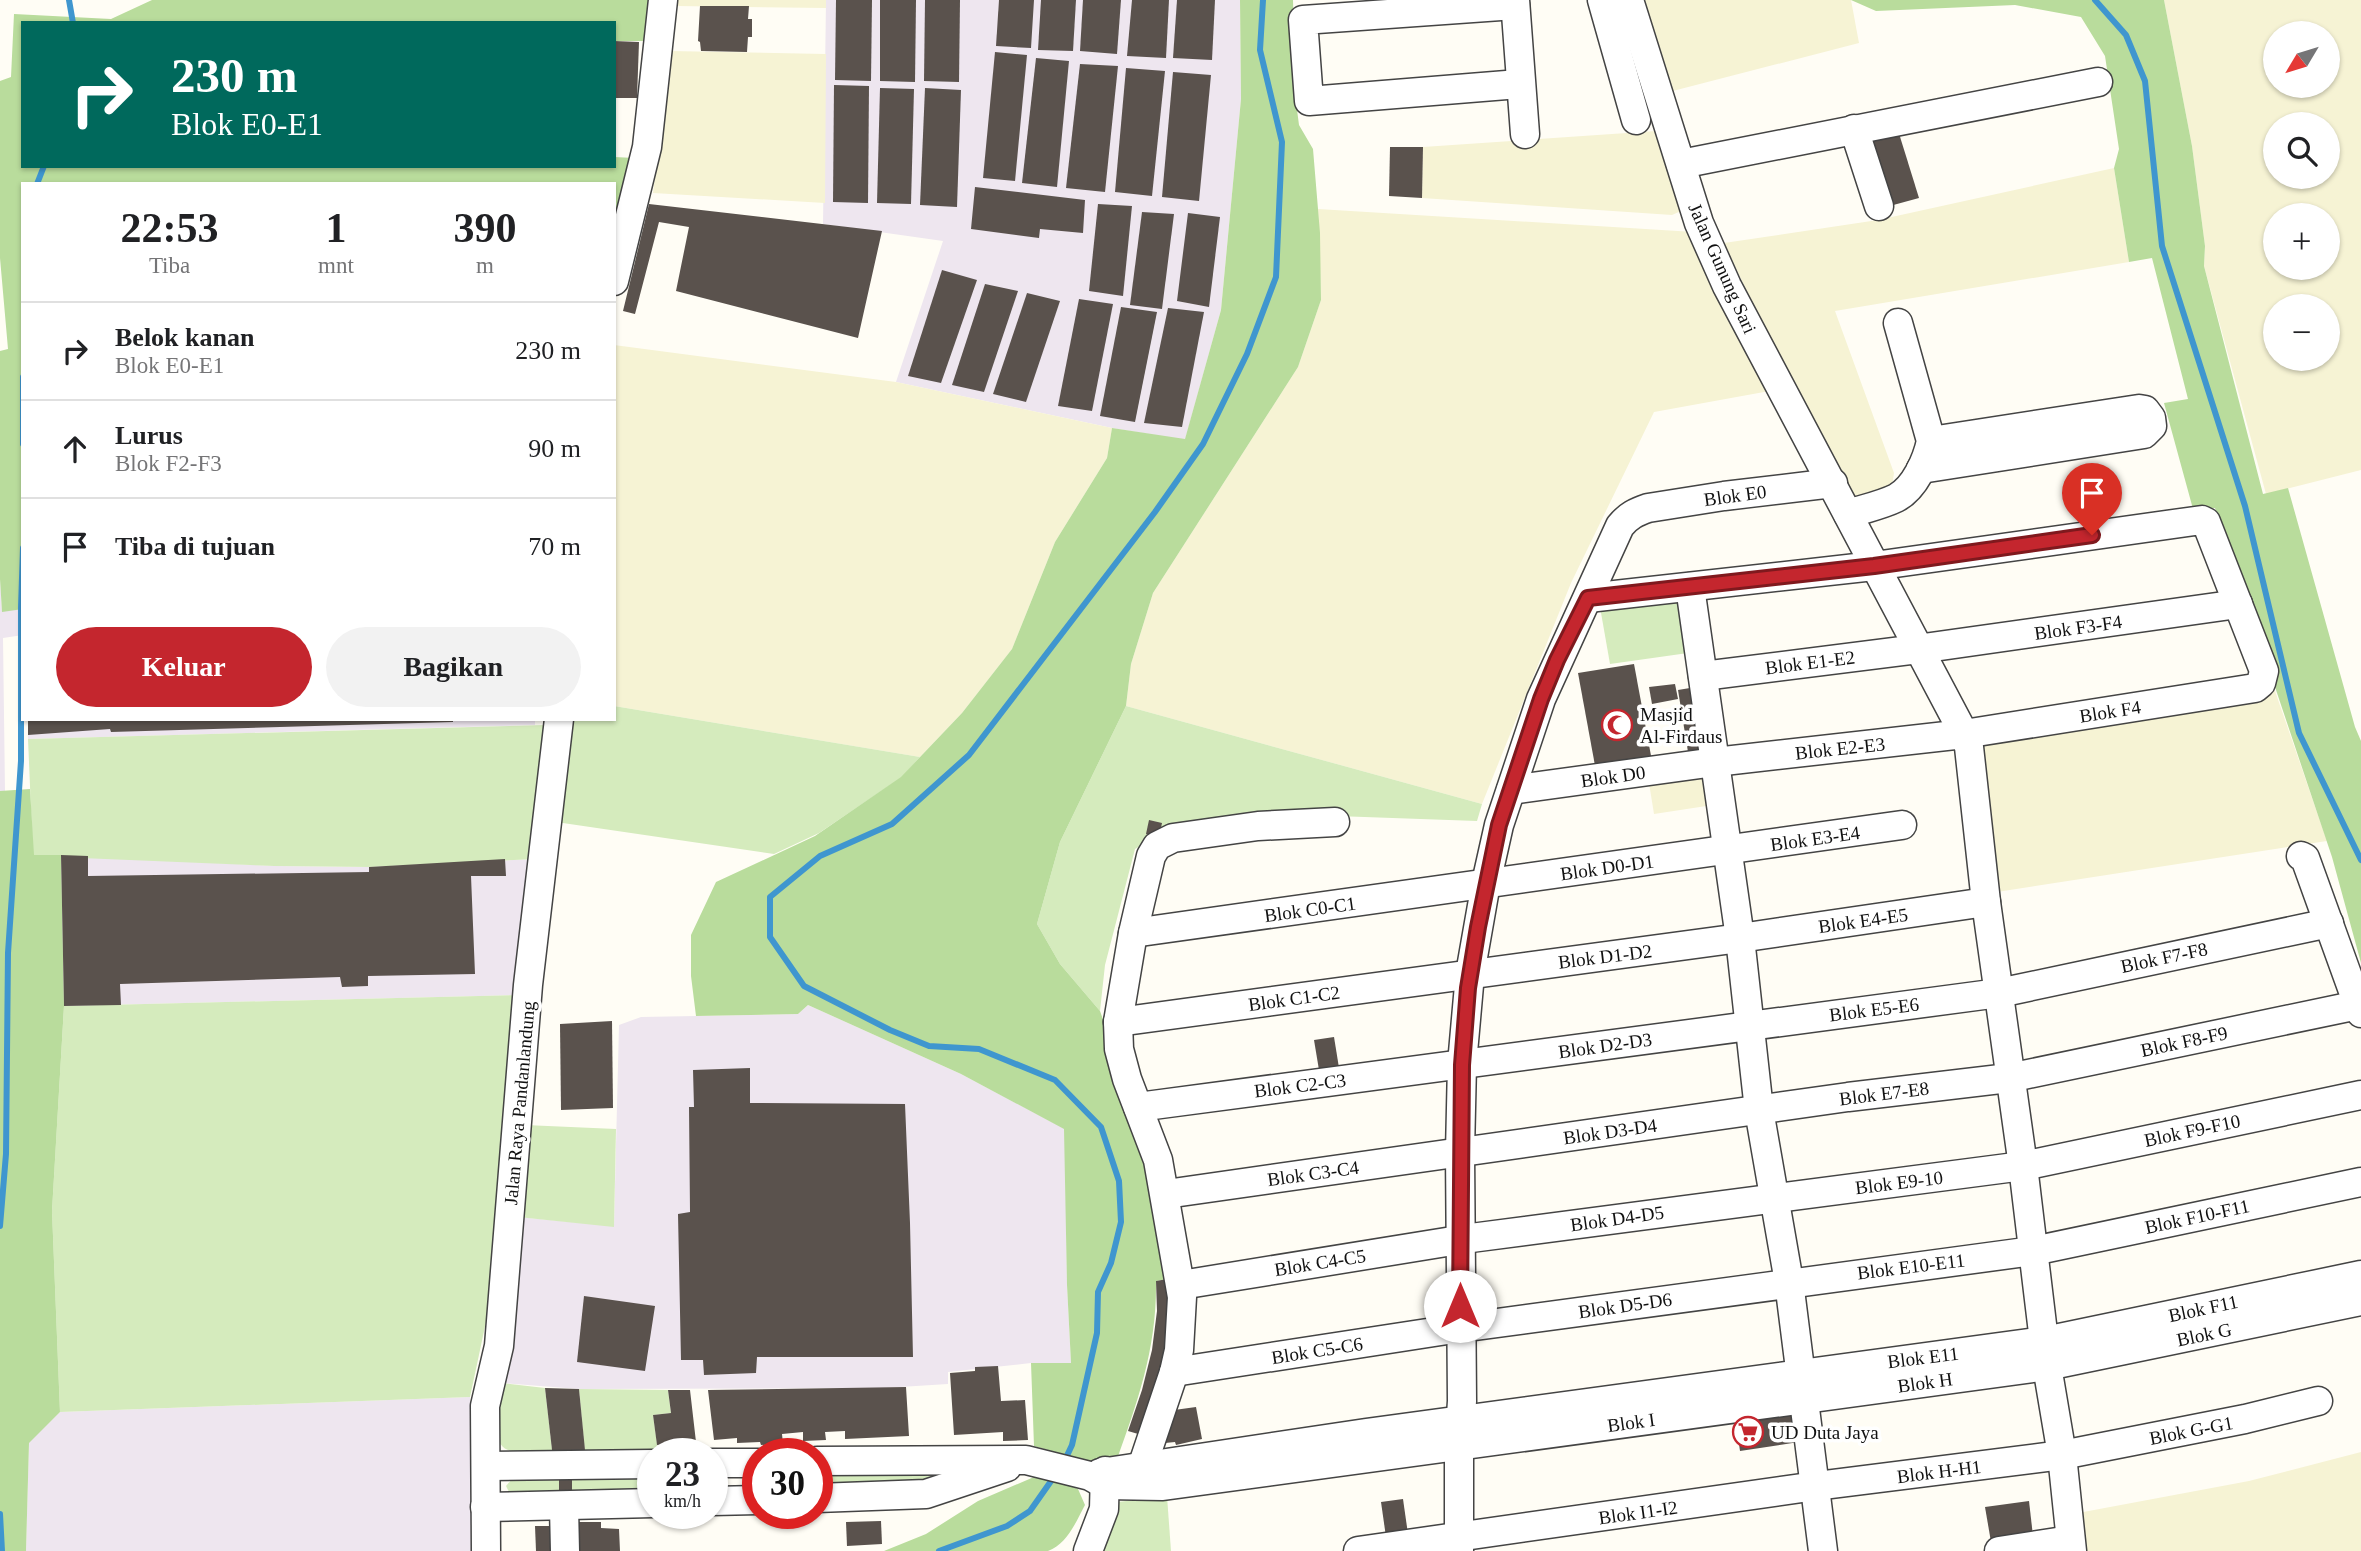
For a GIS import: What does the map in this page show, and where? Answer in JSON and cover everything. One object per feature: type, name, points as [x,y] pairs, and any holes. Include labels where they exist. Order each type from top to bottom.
[{"type":"street","points":[[616,273],[647,147],[663,0]]},
{"type":"street","points":[[1602,0],[1636,120]]},
{"type":"street","name":"Jalan Gunung Sari","points":[[1629,0],[1699,223],[1727,286],[1833,483],[1969,747],[1986,902],[2062,1455],[2071,1546]]},
{"type":"street","points":[[1520,84],[1309,101],[1303,20],[1515,3],[1525,134]]},
{"type":"street","points":[[1681,164],[2098,82]]},
{"type":"street","points":[[1854,129],[1879,206]]},
{"type":"street","points":[[1848,514],[1897,497],[1906,490],[1928,455],[1931,441],[1898,323]]},
{"type":"street","points":[[1921,469],[2144,434],[2152,426],[2151,418],[2145,410],[2138,409],[1931,441]]},
{"type":"street","name":"Blok E0","points":[[1588,598],[1620,526],[1637,511],[1724,496],[1833,483]]},
{"type":"street","points":[[1459,1544],[1460,1152],[1462,1065],[1470,974],[1499,825],[1541,699],[1588,598],[1874,566],[2202,520],[2206,522],[2238,604]]},
{"type":"street","points":[[1690,587],[1740,938],[1759,1110],[1789,1282],[1824,1551]]},
{"type":"street","name":"Blok F3-F4","points":[[1918,649],[2238,604]]},
{"type":"street","name":"Blok F4","points":[[1964,734],[2255,688],[2261,683],[2264,671],[2238,604]]},
{"type":"street","name":"Blok E1-E2","points":[[1703,676],[1918,649]]},
{"type":"street","name":"Jalan Raya Pandanlandung","points":[[486,1551],[485,1406],[499,1346],[528,985],[559,721]]},
{"type":"street","name":"Blok E2-E3","points":[[1715,762],[1964,734]]},
{"type":"street","name":"Blok D0","points":[[1511,790],[1715,762]]},
{"type":"street","points":[[1142,1466],[1174,1372],[1181,1328],[1181,1285],[1166,1194],[1158,1160],[1119,1049],[1118,1022],[1133,933],[1151,856],[1157,846],[1166,840],[1258,826],[1335,822]]},
{"type":"street","name":"Blok E3-E4","points":[[1728,850],[1902,825]]},
{"type":"street","name":"Blok D0-D1","points":[[1486,883],[1728,850]]},
{"type":"street","points":[[2301,856],[2305,858],[2360,1009]]},
{"type":"street","name":"Blok C0-C1","points":[[1133,933],[1486,883]]},
{"type":"street","name":"Blok E4-E5","points":[[1740,938],[1986,902]]},
{"type":"street","name":"Blok F7-F8","points":[[1998,993],[2329,923]]},
{"type":"street","name":"Blok D1-D2","points":[[1470,974],[1740,938]]},
{"type":"street","name":"Blok C1-C2","points":[[1118,1022],[1470,974]]},
{"type":"street","name":"Blok E5-E6","points":[[1749,1026],[1998,993]]},
{"type":"street","name":"Blok F8-F9","points":[[2009,1078],[2360,1009]]},
{"type":"street","name":"Blok D2-D3","points":[[1462,1065],[1749,1026]]},
{"type":"street","name":"Blok C2-C3","points":[[1138,1107],[1462,1065]]},
{"type":"street","name":"Blok E7-E8","points":[[1759,1110],[2009,1078]]},
{"type":"street","name":"Blok F9-F10","points":[[2022,1166],[2361,1095]]},
{"type":"street","name":"Blok D3-D4","points":[[1460,1152],[1759,1110]]},
{"type":"street","name":"Blok C3-C4","points":[[1166,1194],[1460,1152]]},
{"type":"street","name":"Blok E9-10","points":[[1774,1198],[2022,1166]]},
{"type":"street","name":"Blok F10-F11","points":[[2033,1251],[2361,1182]]},
{"type":"street","name":"Blok D4-D5","points":[[1460,1240],[1774,1198]]},
{"type":"street","name":"Blok C4-C5","points":[[1181,1285],[1460,1240]]},
{"type":"street","name":"Blok E10-E11","points":[[1789,1282],[2033,1251]]},
{"type":"street","name":"Blok F11","points":[[2046,1354],[2361,1275]]},
{"type":"street","name":"Blok D5-D6","points":[[1460,1328],[1789,1282]]},
{"type":"street","name":"Blok G","points":[[2046,1354],[2361,1301]]},
{"type":"street","name":"Blok C5-C6","points":[[1174,1372],[1460,1328]]},
{"type":"street","name":"Blok E11","points":[[1460,1433],[2046,1354]]},
{"type":"street","name":"Blok G-G1","points":[[2062,1455],[2245,1419],[2318,1401]]},
{"type":"street","points":[[1096,1477],[1142,1466],[1460,1433]]},
{"type":"street","points":[[833,1461],[1038,1463],[1096,1477],[1163,1486],[1460,1433]]},
{"type":"street","name":"Blok H-H1","points":[[1816,1486],[2062,1455]]},
{"type":"street","points":[[833,1497],[926,1494],[1038,1463]]},
{"type":"street","points":[[486,1486],[637,1466]]},
{"type":"street","points":[[1088,1551],[1104,1509],[1096,1477]]},
{"type":"street","points":[[486,1486],[564,1507],[637,1504]]},
{"type":"street","name":"Blok I1-I2","points":[[1359,1551],[1459,1544],[1816,1486]]},
{"type":"street","points":[[564,1507],[565,1551]]},
{"type":"street","points":[[1999,1551],[2071,1546]]},
{"type":"shaded area","points":[[676,0],[826,0],[826,8],[676,6]]},
{"type":"shaded area","points":[[826,0],[1240,0],[1241,99],[1221,310],[1185,440],[1112,428],[896,382],[943,241],[823,224]]},
{"type":"shaded area","points":[[1638,0],[1851,0],[1859,43],[1665,93]]},
{"type":"shaded area","points":[[2164,0],[2361,0],[2361,470],[2266,494],[2204,266],[2205,246],[2192,146]]},
{"type":"shaded area","points":[[670,51],[826,54],[825,203],[653,193]]},
{"type":"shaded area","points":[[1656,131],[1681,211],[1672,215],[1422,198],[1423,147]]},
{"type":"shaded area","points":[[2114,168],[2129,262],[1835,311],[1894,473],[1892,486],[1853,500],[1724,243],[1878,220]]},
{"type":"shaded area","points":[[1318,209],[1694,232],[1775,390],[1654,412],[1571,583],[1482,804],[1126,706],[1131,664],[1153,593],[1298,367],[1321,300]]},
{"type":"shaded area","points":[[616,345],[896,382],[1112,428],[1107,458],[1055,542],[1012,649],[962,713],[920,757],[616,706]]},
{"type":"shaded area","points":[[0,579],[2,611],[21,609],[21,635],[3,638],[5,791],[0,791]]},
{"type":"shaded area","points":[[2275,691],[2327,841],[1997,892],[1975,741]]},
{"type":"shaded area","points":[[28,721],[535,721],[535,725],[28,739]]},
{"type":"shaded area","points":[[1705,775],[1713,805],[1654,814],[1649,783]]},
{"type":"shaded area","points":[[61,855],[274,866],[369,867],[536,859],[520,995],[64,1006]]},
{"type":"shaded area","points":[[808,1005],[961,1074],[1065,1129],[1071,1363],[1031,1363],[948,1372],[948,1384],[884,1388],[579,1389],[501,1383],[518,1217],[614,1226],[619,1025],[641,1017],[798,1014]]},
{"type":"shaded area","points":[[470,1397],[472,1551],[26,1551],[29,1442],[60,1412]]},
{"type":"shaded area","points":[[2361,1452],[2361,1551],[2081,1551],[2078,1513],[2249,1481]]},
{"type":"green space","points":[[152,0],[652,0],[645,41],[616,41],[616,21],[21,21],[21,168],[616,168],[616,157],[635,158],[616,226],[616,182],[21,182],[21,609],[2,612],[0,351],[8,349],[0,258],[0,81],[11,77],[14,14],[111,19]]},
{"type":"green space","points":[[1240,0],[1293,0],[1296,102],[1299,125],[1313,149],[1320,233],[1321,300],[1298,367],[1153,593],[1131,664],[1126,706],[1060,842],[1037,924],[1060,964],[1100,1011],[1151,1153],[1173,1278],[1156,1281],[1150,1352],[1139,1396],[1116,1462],[1097,1464],[1034,1446],[1031,1363],[1071,1363],[1064,1129],[961,1074],[808,1005],[798,1014],[696,1016],[691,976],[691,935],[716,882],[815,836],[901,777],[962,713],[1012,649],[1055,542],[1107,458],[1112,428],[1185,439],[1221,310],[1241,99]]},
{"type":"green space","points":[[1851,0],[2164,0],[2192,146],[2205,246],[2204,266],[2263,494],[2288,488],[2361,741],[2361,963],[2332,857],[2215,508],[2193,509],[2164,403],[2188,399],[2152,258],[2129,262],[2114,168],[2119,149],[2105,56],[2081,17],[2015,5],[1876,11]]},
{"type":"green space","points":[[1680,596],[1688,653],[1610,664],[1600,607]]},
{"type":"green space","points":[[616,706],[920,757],[902,777],[819,833],[774,854],[556,822],[571,721],[616,721]]},
{"type":"green space","points":[[1126,706],[1482,804],[1477,821],[1280,814],[1170,828],[1135,849],[1105,965],[1100,1011],[1060,964],[1037,924],[1060,842]]},
{"type":"green space","points":[[545,725],[536,859],[369,867],[274,866],[33,856],[28,739]]},
{"type":"green space","points":[[30,789],[34,855],[61,855],[64,1006],[52,1211],[60,1412],[29,1443],[26,1551],[0,1551],[0,791]]},
{"type":"green space","points":[[520,995],[490,1303],[470,1397],[60,1412],[52,1211],[64,1006]]},
{"type":"green space","points":[[525,1125],[616,1129],[614,1227],[518,1217]]},
{"type":"green space","points":[[501,1383],[545,1388],[552,1450],[519,1452],[502,1446],[496,1430]]},
{"type":"green space","points":[[579,1389],[668,1390],[671,1413],[653,1415],[656,1438],[637,1438],[637,1452],[585,1453]]},
{"type":"green space","points":[[833,1471],[937,1474],[936,1481],[833,1487]]},
{"type":"green space","points":[[1041,1474],[1078,1489],[1085,1505],[1066,1538],[1055,1548],[1048,1551],[884,1551],[926,1534],[978,1501]]},
{"type":"green space","points":[[637,1475],[637,1492],[514,1495],[506,1486],[512,1479]]},
{"type":"green space","points":[[1167,1496],[1171,1551],[1098,1551],[1118,1502]]},
{"type":"building","points":[[836,0],[872,0],[871,81],[835,80]]},
{"type":"building","points":[[880,0],[916,0],[915,82],[880,81]]},
{"type":"building","points":[[925,0],[960,0],[959,82],[924,81]]},
{"type":"building","points":[[999,0],[1034,0],[1031,48],[996,46]]},
{"type":"building","points":[[1041,0],[1076,0],[1073,51],[1038,50]]},
{"type":"building","points":[[1083,0],[1121,0],[1117,54],[1080,51]]},
{"type":"building","points":[[1132,0],[1169,0],[1166,58],[1127,56]]},
{"type":"building","points":[[1177,0],[1215,0],[1212,60],[1173,58]]},
{"type":"building","points":[[700,6],[749,6],[748,19],[752,19],[752,37],[748,37],[747,52],[701,51],[698,41]]},
{"type":"building","points":[[616,41],[639,42],[637,98],[616,98]]},
{"type":"building","points":[[995,52],[1027,55],[1015,181],[983,178]]},
{"type":"building","points":[[1036,58],[1069,61],[1057,187],[1022,183]]},
{"type":"building","points":[[1080,64],[1118,66],[1105,192],[1066,188]]},
{"type":"building","points":[[1126,68],[1165,71],[1152,196],[1115,192]]},
{"type":"building","points":[[1173,72],[1211,75],[1199,201],[1162,197]]},
{"type":"building","points":[[834,85],[869,86],[868,203],[833,202]]},
{"type":"building","points":[[880,88],[914,89],[911,204],[877,203]]},
{"type":"building","points":[[925,88],[961,90],[957,207],[920,205]]},
{"type":"building","points":[[1897,127],[1919,198],[1886,207],[1862,135]]},
{"type":"building","points":[[1390,147],[1423,147],[1422,198],[1389,196]]},
{"type":"building","points":[[975,187],[1085,200],[1083,233],[1040,229],[1039,238],[971,229]]},
{"type":"building","points":[[649,204],[882,231],[858,338],[676,291],[689,227],[659,222],[635,314],[623,311]]},
{"type":"building","points":[[1098,204],[1132,206],[1123,296],[1089,291]]},
{"type":"building","points":[[1142,212],[1174,214],[1162,309],[1130,305]]},
{"type":"building","points":[[1188,213],[1220,217],[1209,307],[1177,301]]},
{"type":"building","points":[[942,270],[977,280],[941,383],[908,376]]},
{"type":"building","points":[[985,284],[1018,291],[984,392],[952,385]]},
{"type":"building","points":[[1027,293],[1060,301],[1026,402],[993,394]]},
{"type":"building","points":[[1079,299],[1113,304],[1092,411],[1058,406]]},
{"type":"building","points":[[1121,307],[1157,312],[1135,422],[1100,416]]},
{"type":"building","points":[[1168,308],[1204,312],[1182,427],[1144,423]]},
{"type":"building","name":"Masjid Al-Firdaus","points":[[1634,664],[1652,761],[1596,771],[1578,673]]},
{"type":"building","points":[[1675,684],[1678,699],[1652,704],[1649,687]]},
{"type":"building","points":[[1690,688],[1700,750],[1688,752],[1678,690]]},
{"type":"building","points":[[28,721],[453,721],[111,732],[110,729],[28,735]]},
{"type":"building","points":[[1149,820],[1162,823],[1159,837],[1146,834]]},
{"type":"building","points":[[61,855],[88,856],[88,876],[369,872],[369,867],[505,859],[506,876],[471,876],[475,974],[368,976],[368,986],[342,987],[340,977],[120,984],[121,1005],[64,1006]]},
{"type":"building","points":[[612,1021],[613,1108],[561,1110],[560,1024]]},
{"type":"building","points":[[1334,1037],[1340,1074],[1320,1076],[1314,1040]]},
{"type":"building","points":[[750,1068],[750,1103],[905,1104],[913,1357],[757,1357],[756,1373],[704,1375],[703,1360],[681,1360],[678,1214],[690,1212],[689,1107],[694,1107],[693,1070]]},
{"type":"building","points":[[1173,1278],[1175,1321],[1145,1436],[1128,1431],[1152,1350],[1157,1311],[1156,1281]]},
{"type":"building","points":[[584,1296],[655,1306],[645,1371],[577,1362]]},
{"type":"building","points":[[998,1366],[1001,1401],[1025,1400],[1028,1440],[1003,1441],[1003,1432],[954,1435],[950,1373],[975,1371],[975,1367]]},
{"type":"building","points":[[906,1387],[909,1436],[845,1439],[845,1431],[825,1432],[826,1438],[803,1438],[803,1432],[782,1434],[782,1438],[742,1438],[742,1443],[737,1443],[737,1438],[714,1438],[708,1390]]},
{"type":"building","points":[[545,1388],[579,1389],[585,1450],[552,1450]]},
{"type":"building","points":[[668,1390],[690,1390],[696,1438],[656,1438],[653,1415],[671,1413]]},
{"type":"building","points":[[1196,1407],[1202,1439],[1176,1445],[1175,1442],[1165,1443],[1167,1411]]},
{"type":"building","points":[[1794,1410],[1799,1442],[1740,1451],[1735,1416]]},
{"type":"building","points":[[559,1479],[572,1479],[572,1492],[559,1492]]},
{"type":"building","points":[[1403,1499],[1408,1534],[1386,1537],[1381,1502]]},
{"type":"building","points":[[2029,1501],[2033,1536],[1991,1542],[1985,1507]]},
{"type":"building","points":[[881,1521],[882,1544],[847,1546],[846,1522]]},
{"type":"building","points":[[574,1522],[601,1522],[601,1528],[619,1529],[620,1551],[578,1551]]},
{"type":"building","points":[[535,1526],[560,1526],[561,1551],[536,1551]]},
{"type":"waterway","points":[[69,0],[73,21]]},
{"type":"waterway","points":[[1064,1462],[1072,1445],[1097,1333],[1098,1292],[1111,1263],[1121,1222],[1119,1181],[1101,1127],[1055,1080],[979,1049],[929,1046],[890,1030],[804,986],[770,937],[770,897],[820,856],[892,824],[969,755],[1155,512],[1203,444],[1247,354],[1276,277],[1282,142],[1260,50],[1263,0]]},
{"type":"waterway","points":[[2095,0],[2126,35],[2145,81],[2162,246],[2245,506],[2299,733],[2361,860]]},
{"type":"waterway","points":[[38,182],[43,168]]},
{"type":"waterway","points":[[21,607],[21,721]]},
{"type":"waterway","points":[[0,1226],[6,1154],[8,953],[21,761],[21,721]]},
{"type":"waterway","points":[[939,1551],[1007,1526],[1030,1511],[1056,1474]]},
{"type":"waterway","points":[[0,1514],[2,1551]]},
{"type":"place","name":"Masjid Al-Firdaus","points":[[1617,725]]},
{"type":"place","name":"UD Duta Jaya","points":[[1748,1432]]},
{"type":"route","points":[[1460,1306],[1462,1065],[1468,988],[1478,927],[1499,825],[1541,699],[1588,598],[1874,566],[2092,535]]}]
